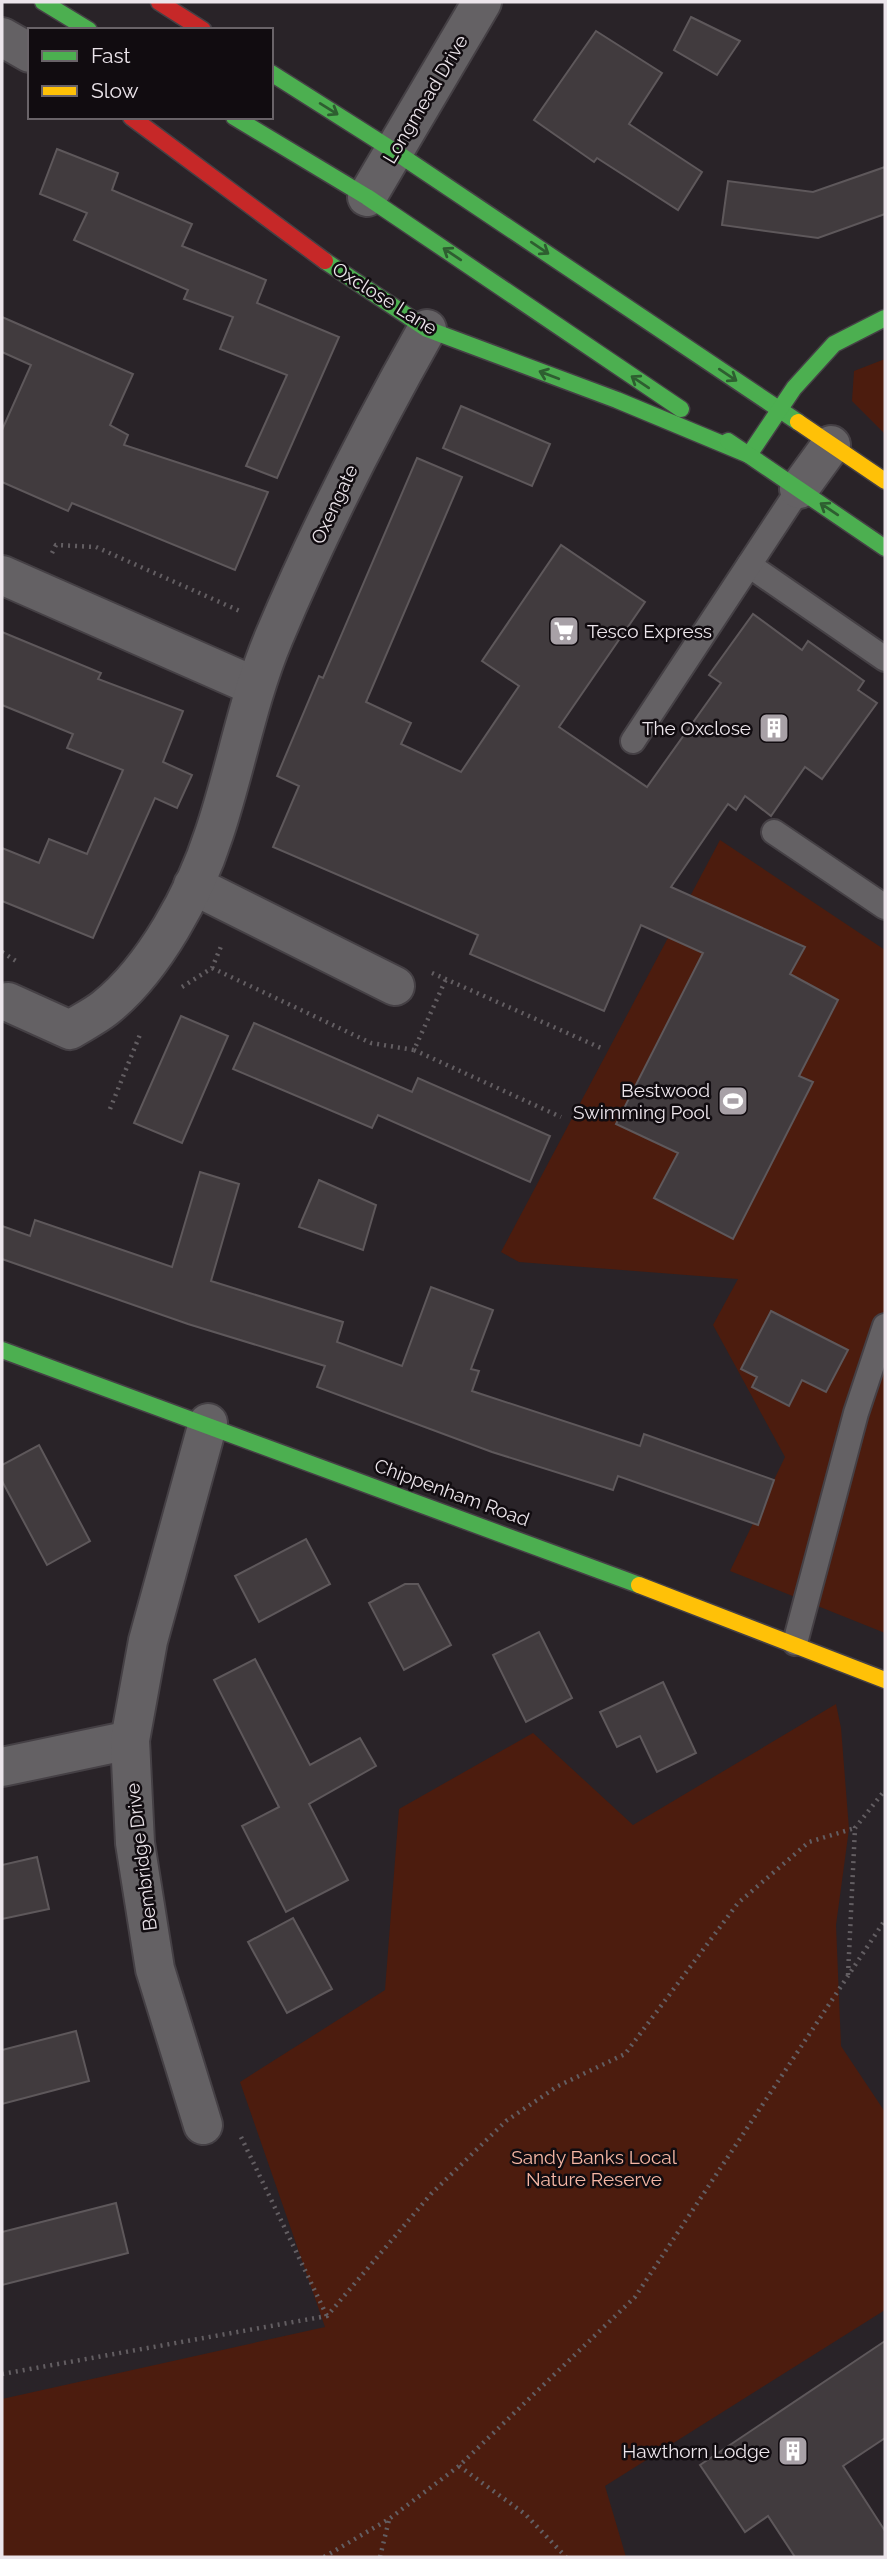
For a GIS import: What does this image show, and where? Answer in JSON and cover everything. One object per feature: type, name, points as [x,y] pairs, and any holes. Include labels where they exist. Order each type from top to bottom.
[{"type":"street","points":[[43,2],[86,28]]},
{"type":"street","points":[[159,2],[200,28]]},
{"type":"street","name":"Longmead Drive","points":[[367,197],[482,2]]},
{"type":"street","points":[[2,37],[28,52]]},
{"type":"street","points":[[273,74],[394,151],[885,481]]},
{"type":"street","name":"Oxclose Lane","points":[[134,119],[317,256],[428,329],[617,400],[749,455]]},
{"type":"street","name":"Oxclose Lane","points":[[237,119],[367,197],[885,548]]},
{"type":"street","points":[[749,455],[794,388],[834,344],[885,318]]},
{"type":"street","name":"Oxengate","points":[[8,1002],[70,1030],[96,1014],[130,984],[167,932],[193,885],[214,834],[254,686],[278,628],[363,442],[428,329]]},
{"type":"street","points":[[800,489],[831,444]]},
{"type":"street","points":[[2,575],[254,686]]},
{"type":"street","points":[[193,885],[395,986]]},
{"type":"street","name":"Chippenham Road","points":[[2,1350],[208,1423],[795,1643],[885,1680]]},
{"type":"street","name":"Bembridge Drive","points":[[203,2125],[155,1969],[135,1843],[130,1740],[148,1641],[208,1423]]},
{"type":"street","points":[[2,1768],[130,1740]]},
{"type":"lane","points":[[633,741],[800,489]]},
{"type":"lane","points":[[749,565],[885,659]]},
{"type":"lane","points":[[774,832],[885,907]]},
{"type":"lane","points":[[795,1643],[856,1413],[885,1326]]},
{"type":"path","points":[[36,590],[55,545],[96,547],[278,628]]},
{"type":"path","points":[[173,993],[212,968],[237,908]]},
{"type":"path","points":[[395,986],[406,961],[601,1048]]},
{"type":"path","points":[[212,968],[372,1043],[414,1050],[561,1117]]},
{"type":"path","points":[[414,1050],[446,979]]},
{"type":"path","points":[[110,1109],[143,1028]]},
{"type":"path","points":[[2,2374],[327,2316],[431,2194],[506,2121],[558,2086],[625,2054],[738,1903],[809,1842],[855,1828],[885,1790]]},
{"type":"path","points":[[848,1976],[855,1828]]},
{"type":"path","points":[[324,2557],[389,2519],[459,2466],[635,2297],[885,1920]]},
{"type":"path","points":[[203,2125],[235,2124],[327,2316]]},
{"type":"path","points":[[459,2466],[525,2514],[566,2557]]},
{"type":"path","points":[[380,2557],[389,2519]]},
{"type":"green space","points":[[885,359],[885,434],[852,401],[854,371]]},
{"type":"green space","name":"Bestwood Swimming Pool","points":[[720,840],[885,950],[885,1633],[730,1571],[785,1457],[713,1325],[738,1279],[519,1262],[501,1252]]},
{"type":"green space","name":"Sandy Banks Local Nature Reserve","points":[[836,1704],[841,1728],[849,1829],[836,1925],[841,2046],[885,2112],[885,2310],[605,2486],[626,2557],[2,2557],[2,2399],[325,2327],[240,2082],[385,1990],[399,1809],[533,1733],[633,1825]]},
{"type":"building","points":[[691,17],[740,41],[717,75],[674,50]]},
{"type":"building","points":[[596,31],[662,73],[629,124],[702,172],[678,210],[597,158],[594,162],[534,120]]},
{"type":"building","points":[[57,149],[118,173],[112,190],[192,224],[182,246],[266,280],[257,303],[339,337],[277,478],[246,466],[287,375],[220,349],[233,317],[184,299],[188,290],[74,240],[87,213],[40,194]]},
{"type":"building","points":[[885,167],[885,214],[818,238],[722,225],[728,181],[813,192]]},
{"type":"building","points":[[2,317],[133,374],[110,425],[128,435],[124,445],[268,492],[235,570],[72,503],[68,511],[2,482],[2,430],[31,365],[2,352]]},
{"type":"building","points":[[461,406],[550,444],[532,486],[443,448]]},
{"type":"building","points":[[417,458],[462,477],[366,702],[411,723],[401,744],[461,772],[519,686],[482,661],[561,545],[645,602],[559,727],[647,787],[721,683],[709,675],[753,614],[802,650],[808,641],[864,681],[858,690],[877,703],[822,779],[805,767],[771,816],[745,796],[736,810],[728,804],[671,887],[805,947],[790,974],[838,1000],[799,1076],[813,1082],[733,1239],[654,1198],[678,1153],[616,1124],[703,953],[641,925],[604,1011],[470,954],[478,935],[273,847],[299,786],[277,776],[319,676],[323,678]]},
{"type":"building","points":[[2,632],[101,673],[98,679],[183,711],[163,762],[192,775],[177,808],[155,798],[93,938],[2,901],[2,848],[39,863],[49,839],[87,854],[123,770],[67,748],[73,734],[2,705]]},
{"type":"building","points":[[181,1016],[228,1036],[182,1143],[134,1123]]},
{"type":"building","points":[[254,1023],[412,1092],[418,1078],[550,1136],[530,1182],[378,1115],[372,1128],[233,1069]]},
{"type":"building","points":[[200,1172],[239,1184],[211,1281],[343,1322],[337,1342],[402,1366],[431,1287],[493,1310],[471,1369],[479,1371],[472,1391],[640,1446],[644,1434],[774,1480],[758,1525],[618,1476],[613,1490],[492,1452],[317,1387],[325,1366],[188,1324],[2,1259],[2,1226],[30,1236],[35,1220],[172,1267]]},
{"type":"building","points":[[319,1180],[376,1205],[363,1250],[299,1227]]},
{"type":"building","points":[[771,1311],[848,1350],[826,1392],[802,1380],[789,1406],[752,1387],[757,1377],[741,1369]]},
{"type":"building","points":[[39,1445],[90,1541],[47,1565],[2,1481],[2,1465]]},
{"type":"building","points":[[306,1539],[330,1584],[259,1622],[235,1576]]},
{"type":"building","points":[[405,1584],[418,1584],[451,1645],[404,1670],[369,1603]]},
{"type":"building","points":[[539,1632],[572,1698],[526,1722],[493,1655]]},
{"type":"building","points":[[255,1659],[310,1765],[360,1738],[376,1766],[309,1804],[348,1880],[286,1912],[242,1826],[279,1807],[214,1680]]},
{"type":"building","points":[[663,1682],[696,1753],[657,1772],[640,1736],[617,1747],[600,1712]]},
{"type":"building","points":[[37,1857],[49,1909],[2,1919],[2,1865]]},
{"type":"building","points":[[293,1918],[332,1989],[287,2013],[248,1942]]},
{"type":"building","points":[[76,2031],[89,2081],[2,2104],[2,2050]]},
{"type":"building","points":[[116,2203],[128,2253],[2,2285],[2,2232]]},
{"type":"building","name":"Hawthorn Lodge","points":[[885,2341],[885,2438],[843,2466],[885,2531],[885,2557],[795,2557],[768,2516],[745,2532],[700,2465]]},
{"type":"traffic: fast","points":[[43,2],[86,28]]},
{"type":"traffic: fast","points":[[273,74],[394,151],[798,422]]},
{"type":"traffic: fast","points":[[237,119],[367,197],[681,409]]},
{"type":"traffic: fast","points":[[325,261],[427,329],[617,400],[749,455],[794,388],[834,344],[885,318]]},
{"type":"traffic: fast","points":[[728,441],[885,548]]},
{"type":"traffic: fast","points":[[2,1350],[639,1585]]},
{"type":"traffic: slow","points":[[798,422],[885,481]]},
{"type":"traffic: slow","points":[[639,1585],[885,1680]]},
{"type":"traffic: jam","points":[[159,2],[200,28]]},
{"type":"traffic: jam","points":[[134,119],[325,261]]},
{"type":"place","name":"Tesco Express","points":[[564,631]]},
{"type":"place","name":"The Oxclose","points":[[774,728]]},
{"type":"place","name":"Bestwood Swimming Pool","points":[[733,1101]]},
{"type":"place","name":"Hawthorn Lodge","points":[[793,2451]]}]
